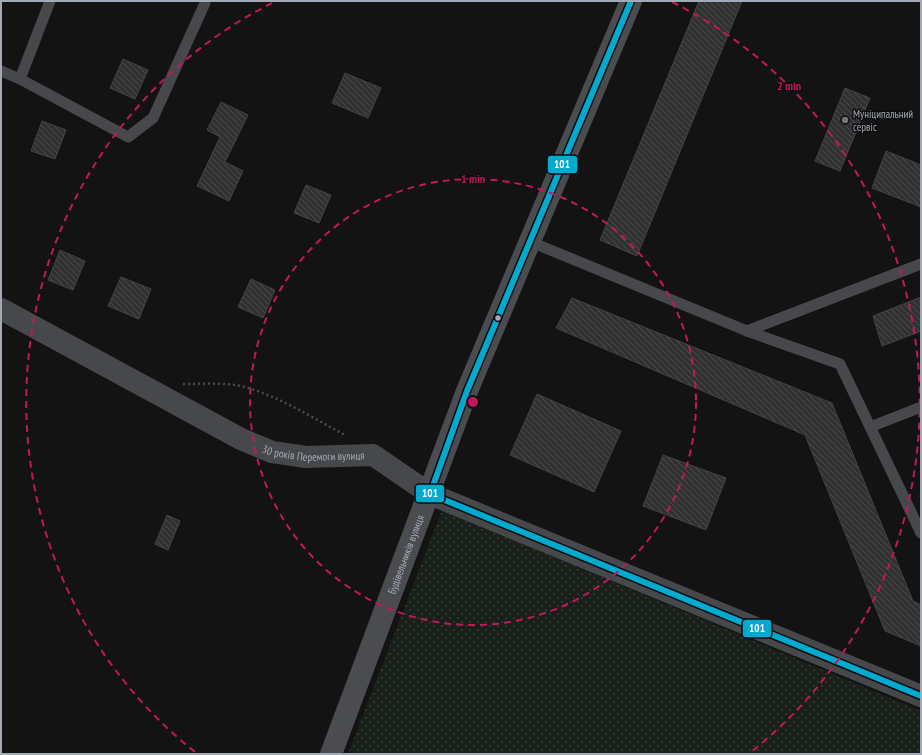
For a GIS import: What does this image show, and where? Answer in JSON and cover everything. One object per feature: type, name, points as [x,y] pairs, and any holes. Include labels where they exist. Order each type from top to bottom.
[{"type":"street","name":"Будівельників вулиця","points":[[331,754],[430,494],[467,391],[531,242],[631,1]]},
{"type":"street","name":"30 років Перемоги вулиця","points":[[1,309],[241,439],[272,452],[306,457],[373,455],[430,494],[921,696]]},
{"type":"lane","points":[[20,79],[50,1]]},
{"type":"lane","points":[[1,71],[20,79],[128,137],[153,118],[204,3]]},
{"type":"lane","points":[[531,242],[747,331],[840,364],[921,533]]},
{"type":"lane","points":[[747,331],[921,264]]},
{"type":"lane","points":[[870,427],[921,407]]},
{"type":"path","points":[[178,384],[222,384],[244,387],[275,398],[356,441],[373,455]]},
{"type":"shaded area","points":[[442,510],[921,711],[921,754],[348,754]]},
{"type":"building","points":[[699,1],[742,1],[637,256],[600,240]]},
{"type":"building","points":[[123,59],[148,70],[135,99],[110,88]]},
{"type":"building","points":[[345,73],[381,88],[368,118],[332,103]]},
{"type":"building","points":[[845,88],[870,98],[840,171],[815,161]]},
{"type":"building","points":[[221,102],[248,115],[225,162],[243,171],[229,201],[197,186],[220,137],[207,130]]},
{"type":"building","points":[[42,121],[66,130],[55,159],[31,151]]},
{"type":"building","points":[[886,151],[921,165],[921,207],[872,188]]},
{"type":"building","points":[[306,185],[331,195],[319,223],[294,213]]},
{"type":"building","points":[[60,250],[85,261],[73,290],[48,280]]},
{"type":"building","points":[[121,277],[151,289],[139,319],[108,306]]},
{"type":"building","points":[[251,279],[275,290],[263,318],[238,307]]},
{"type":"building","points":[[921,297],[921,331],[882,346],[873,316]]},
{"type":"building","points":[[572,298],[832,403],[913,601],[921,605],[921,646],[885,631],[805,435],[556,328]]},
{"type":"building","points":[[537,394],[621,431],[594,492],[510,455]]},
{"type":"building","points":[[663,455],[726,478],[706,530],[643,506]]},
{"type":"building","points":[[167,515],[180,521],[168,550],[155,544]]},
{"type":"transit line","name":"101","points":[[631,1],[467,391],[430,494],[921,696]]},
{"type":"place","name":"Муніципальний сервіс","points":[[845,120]]}]
